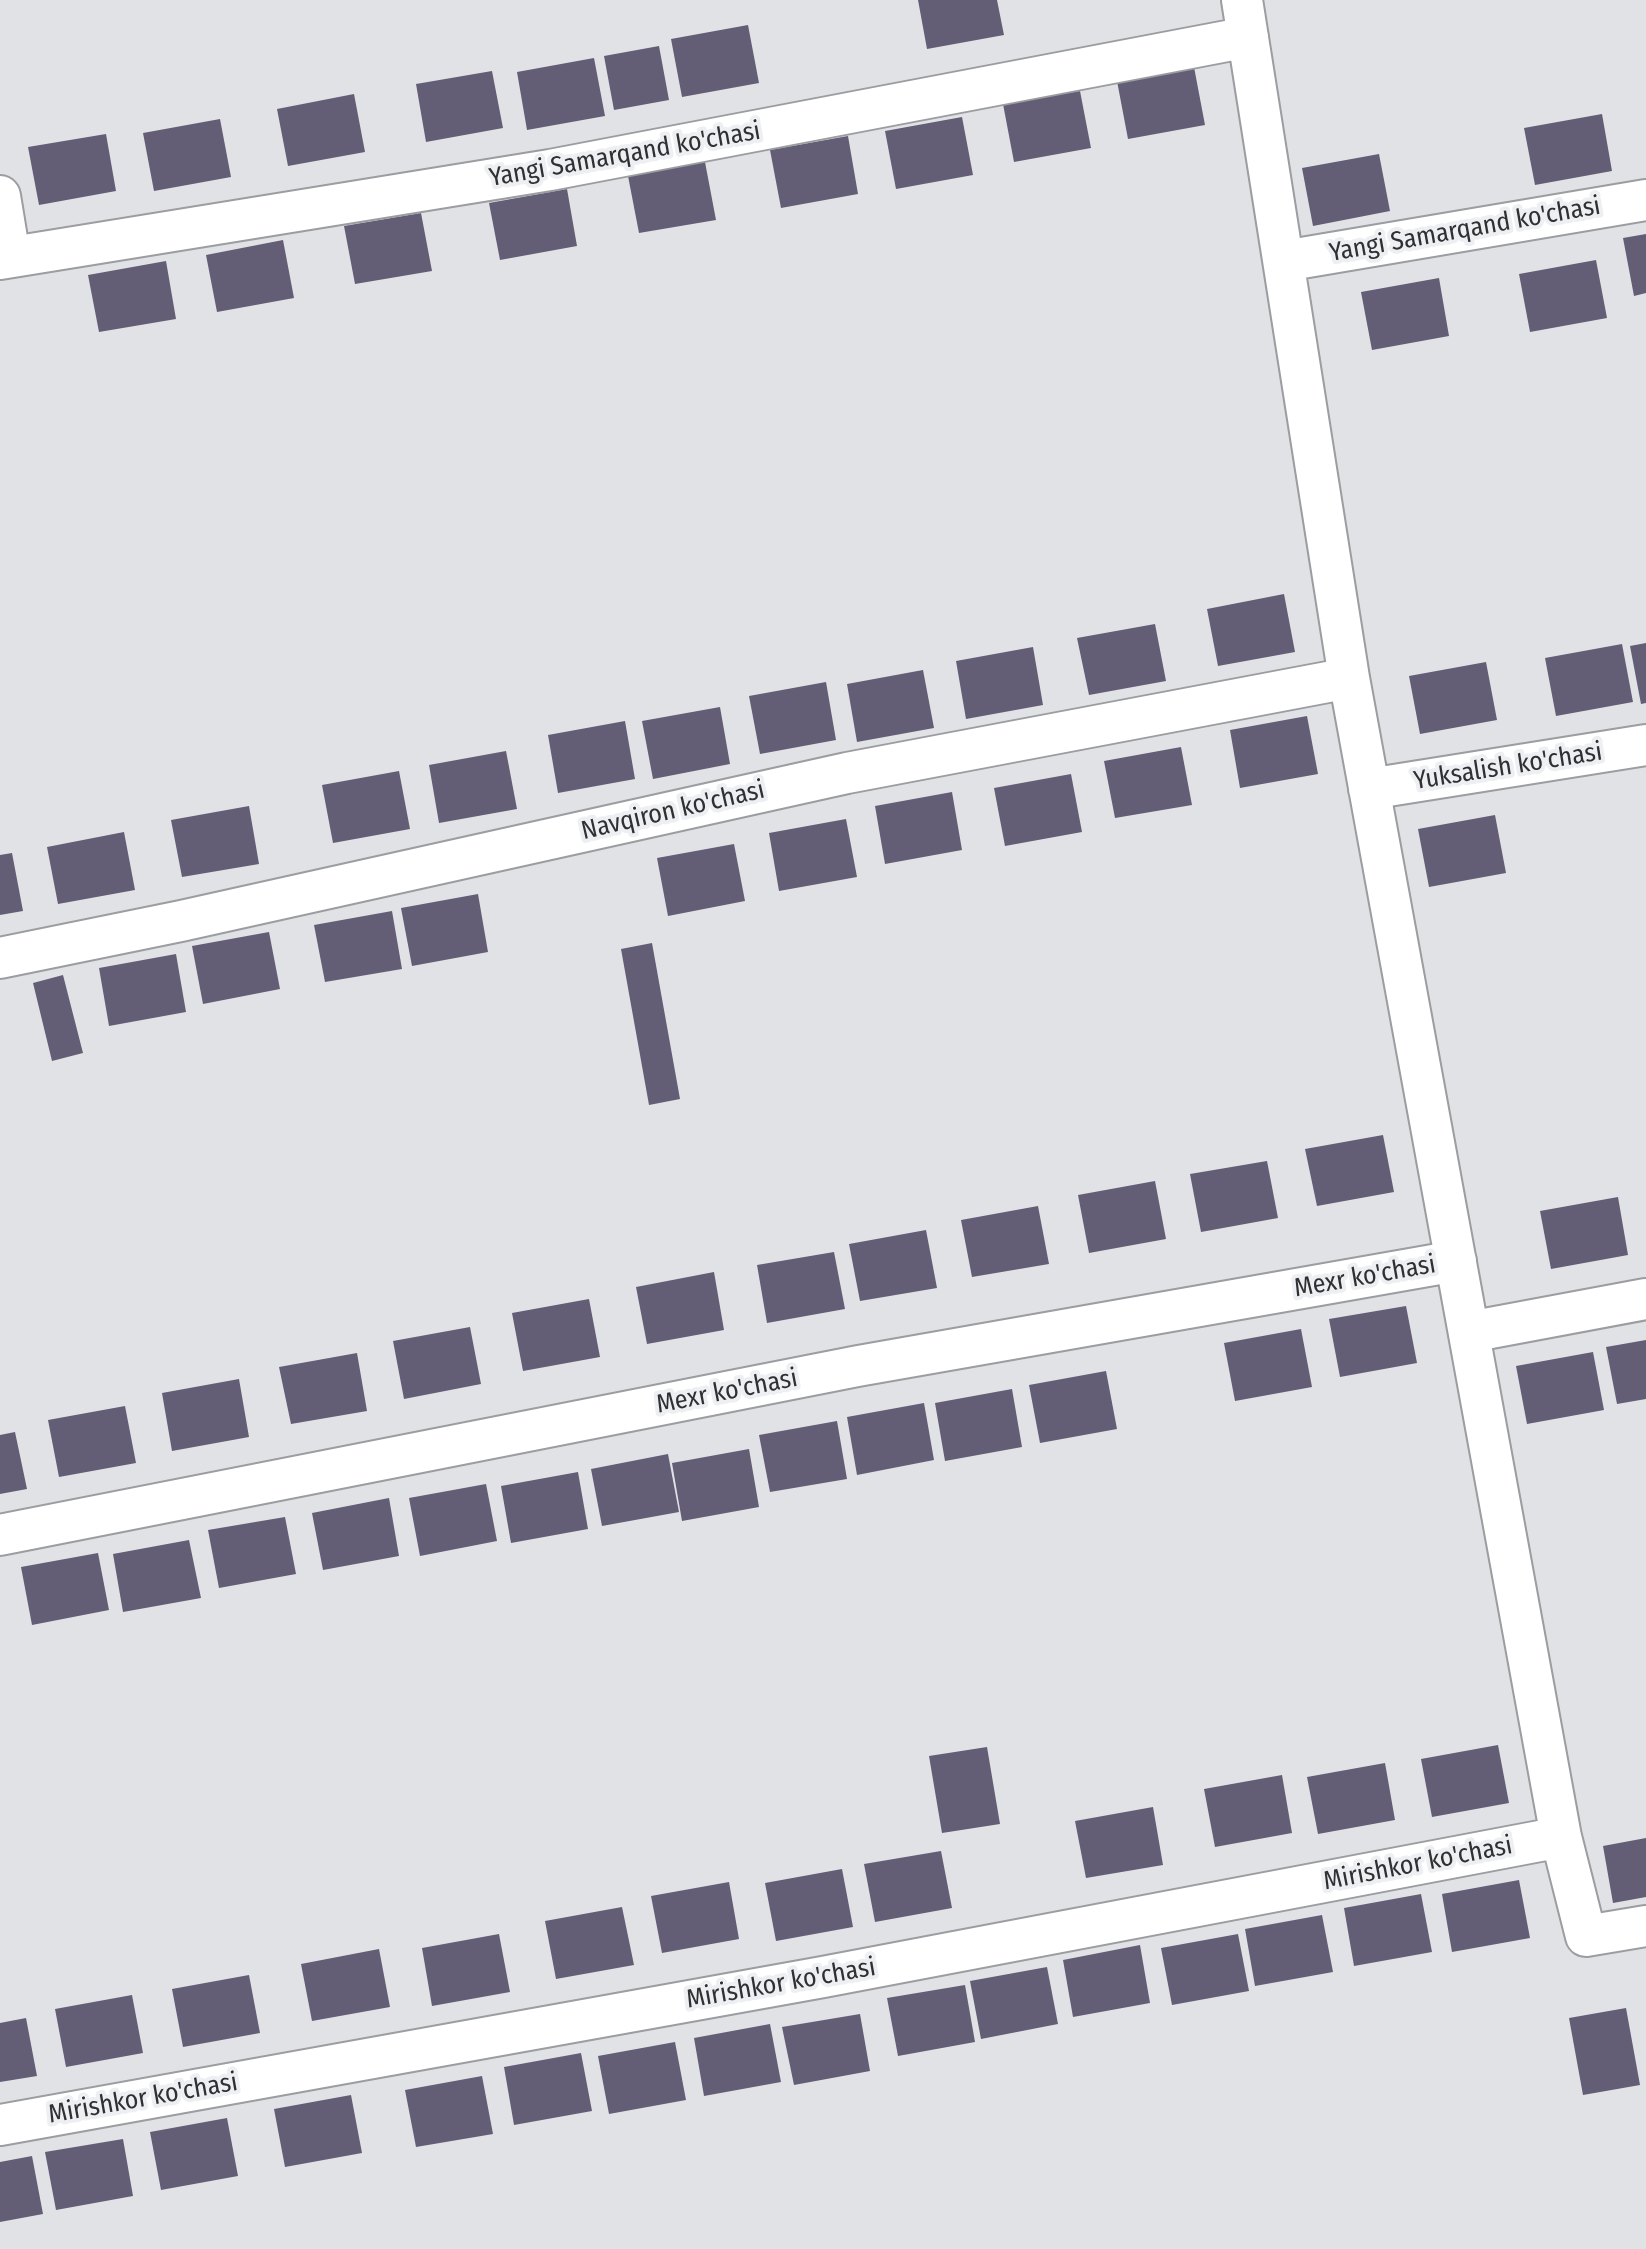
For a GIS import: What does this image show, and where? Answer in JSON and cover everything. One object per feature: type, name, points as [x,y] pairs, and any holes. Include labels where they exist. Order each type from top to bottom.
[{"type":"street","name":"Yangi Samarqand ko'chasi","points":[[5,258],[550,170],[1245,19]]},
{"type":"street","points":[[1245,19],[1349,678],[1561,1837],[1586,1936],[1646,1926]]},
{"type":"street","points":[[0,196],[5,258]]},
{"type":"street","name":"Yangi Samarqand ko'chasi","points":[[1284,261],[1646,200]]},
{"type":"street","name":"Navqiron ko'chasi","points":[[0,958],[181,921],[847,773],[1349,678]]},
{"type":"street","name":"Yuksalish ko'chasi","points":[[1369,789],[1646,745]]},
{"type":"street","name":"Mexr ko'chasi","points":[[0,1535],[858,1366],[1456,1261]]},
{"type":"street","points":[[1469,1332],[1646,1299]]},
{"type":"street","name":"Mirishkor ko'chasi","points":[[0,2125],[823,1977],[1561,1837]]},
{"type":"building","points":[[918,0],[997,0],[1004,35],[927,49]]},
{"type":"building","points":[[748,25],[759,83],[682,97],[671,39]]},
{"type":"building","points":[[659,46],[669,100],[614,110],[604,56]]},
{"type":"building","points":[[594,58],[605,116],[527,130],[517,72]]},
{"type":"building","points":[[1194,67],[1205,125],[1128,139],[1117,81]]},
{"type":"building","points":[[492,71],[503,128],[426,142],[416,84]]},
{"type":"building","points":[[1080,91],[1091,148],[1014,162],[1003,104]]},
{"type":"building","points":[[354,94],[365,152],[288,166],[277,109]]},
{"type":"building","points":[[1602,114],[1612,171],[1535,185],[1524,128]]},
{"type":"building","points":[[962,117],[973,175],[896,189],[885,131]]},
{"type":"building","points":[[220,119],[231,177],[154,191],[143,133]]},
{"type":"building","points":[[106,134],[116,191],[39,205],[28,147]]},
{"type":"building","points":[[848,136],[858,194],[781,208],[770,150]]},
{"type":"building","points":[[1379,154],[1390,211],[1313,226],[1302,168]]},
{"type":"building","points":[[705,162],[716,220],[639,233],[628,176]]},
{"type":"building","points":[[567,189],[577,246],[500,260],[489,203]]},
{"type":"building","points":[[421,213],[432,271],[355,284],[344,226]]},
{"type":"building","points":[[1646,234],[1646,293],[1634,296],[1623,238]]},
{"type":"building","points":[[283,240],[294,298],[217,312],[206,255]]},
{"type":"building","points":[[1596,260],[1607,318],[1530,332],[1519,274]]},
{"type":"building","points":[[166,261],[176,319],[99,332],[88,275]]},
{"type":"building","points":[[1439,278],[1449,336],[1372,350],[1361,292]]},
{"type":"building","points":[[1284,594],[1295,652],[1218,666],[1207,609]]},
{"type":"building","points":[[1155,624],[1166,681],[1089,695],[1077,638]]},
{"type":"building","points":[[1646,643],[1646,703],[1641,704],[1630,646]]},
{"type":"building","points":[[1622,644],[1633,702],[1556,716],[1545,658]]},
{"type":"building","points":[[1033,647],[1043,705],[966,719],[956,661]]},
{"type":"building","points":[[1486,662],[1497,720],[1420,734],[1409,676]]},
{"type":"building","points":[[923,670],[934,728],[857,742],[847,684]]},
{"type":"building","points":[[826,682],[836,740],[760,754],[749,696]]},
{"type":"building","points":[[720,707],[730,764],[653,779],[642,721]]},
{"type":"building","points":[[1307,716],[1318,774],[1240,788],[1230,730]]},
{"type":"building","points":[[625,721],[635,779],[558,793],[548,735]]},
{"type":"building","points":[[1181,747],[1192,805],[1115,818],[1104,761]]},
{"type":"building","points":[[506,751],[517,809],[439,823],[429,765]]},
{"type":"building","points":[[399,771],[410,829],[333,843],[322,785]]},
{"type":"building","points":[[1071,774],[1082,832],[1005,846],[994,788]]},
{"type":"building","points":[[952,792],[962,850],[885,864],[875,806]]},
{"type":"building","points":[[249,806],[259,864],[182,877],[171,820]]},
{"type":"building","points":[[1495,815],[1506,873],[1429,887],[1418,829]]},
{"type":"building","points":[[846,819],[857,877],[779,891],[769,833]]},
{"type":"building","points":[[124,832],[135,890],[58,904],[47,847]]},
{"type":"building","points":[[734,844],[745,901],[668,916],[657,858]]},
{"type":"building","points":[[12,853],[23,911],[0,915],[0,855]]},
{"type":"building","points":[[478,894],[488,952],[412,966],[401,908]]},
{"type":"building","points":[[392,911],[402,969],[325,982],[314,925]]},
{"type":"building","points":[[269,932],[280,989],[203,1004],[192,946]]},
{"type":"building","points":[[652,943],[680,1099],[649,1105],[621,949]]},
{"type":"building","points":[[176,954],[186,1012],[109,1026],[99,968]]},
{"type":"building","points":[[63,975],[83,1053],[52,1061],[33,983]]},
{"type":"building","points":[[1383,1135],[1394,1192],[1317,1206],[1305,1149]]},
{"type":"building","points":[[1267,1161],[1278,1218],[1201,1232],[1190,1174]]},
{"type":"building","points":[[1155,1181],[1166,1239],[1089,1253],[1078,1195]]},
{"type":"building","points":[[1618,1197],[1628,1255],[1551,1269],[1540,1211]]},
{"type":"building","points":[[1038,1206],[1049,1264],[972,1277],[961,1220]]},
{"type":"building","points":[[926,1230],[937,1288],[860,1301],[849,1244]]},
{"type":"building","points":[[834,1252],[845,1309],[767,1323],[757,1265]]},
{"type":"building","points":[[714,1272],[724,1330],[647,1344],[636,1287]]},
{"type":"building","points":[[589,1299],[600,1357],[523,1371],[512,1313]]},
{"type":"building","points":[[1406,1306],[1417,1363],[1340,1377],[1329,1319]]},
{"type":"building","points":[[470,1327],[481,1384],[404,1399],[393,1341]]},
{"type":"building","points":[[1301,1329],[1312,1387],[1235,1401],[1224,1343]]},
{"type":"building","points":[[1646,1340],[1646,1399],[1617,1404],[1606,1347]]},
{"type":"building","points":[[1593,1352],[1604,1410],[1527,1424],[1516,1366]]},
{"type":"building","points":[[357,1353],[367,1411],[291,1424],[279,1367]]},
{"type":"building","points":[[1106,1371],[1117,1429],[1040,1443],[1029,1385]]},
{"type":"building","points":[[239,1379],[249,1437],[172,1451],[162,1393]]},
{"type":"building","points":[[1012,1389],[1022,1447],[945,1461],[935,1403]]},
{"type":"building","points":[[924,1403],[934,1460],[857,1475],[847,1417]]},
{"type":"building","points":[[125,1406],[136,1463],[59,1477],[48,1420]]},
{"type":"building","points":[[837,1421],[847,1479],[770,1492],[759,1435]]},
{"type":"building","points":[[15,1432],[27,1489],[0,1494],[0,1435]]},
{"type":"building","points":[[749,1449],[759,1507],[682,1521],[672,1463]]},
{"type":"building","points":[[668,1454],[679,1512],[602,1526],[591,1469]]},
{"type":"building","points":[[578,1472],[588,1529],[511,1543],[501,1486]]},
{"type":"building","points":[[486,1484],[497,1541],[420,1556],[409,1498]]},
{"type":"building","points":[[389,1498],[399,1556],[323,1570],[312,1513]]},
{"type":"building","points":[[285,1517],[296,1574],[219,1588],[208,1530]]},
{"type":"building","points":[[189,1540],[201,1598],[123,1612],[113,1554]]},
{"type":"building","points":[[98,1553],[109,1610],[32,1625],[21,1567]]},
{"type":"building","points":[[1498,1745],[1509,1803],[1432,1817],[1421,1759]]},
{"type":"building","points":[[987,1747],[1000,1824],[942,1833],[929,1756]]},
{"type":"building","points":[[1385,1763],[1395,1820],[1318,1834],[1307,1777]]},
{"type":"building","points":[[1282,1775],[1292,1833],[1215,1847],[1204,1789]]},
{"type":"building","points":[[1153,1807],[1163,1865],[1086,1878],[1075,1821]]},
{"type":"building","points":[[1646,1838],[1646,1897],[1613,1903],[1603,1846]]},
{"type":"building","points":[[941,1851],[952,1908],[875,1922],[864,1864]]},
{"type":"building","points":[[842,1869],[853,1927],[776,1941],[765,1883]]},
{"type":"building","points":[[1519,1880],[1530,1938],[1452,1952],[1442,1894]]},
{"type":"building","points":[[729,1882],[739,1939],[662,1953],[651,1896]]},
{"type":"building","points":[[1421,1894],[1432,1952],[1354,1966],[1344,1908]]},
{"type":"building","points":[[622,1907],[634,1965],[556,1979],[545,1921]]},
{"type":"building","points":[[1322,1915],[1333,1972],[1255,1986],[1245,1929]]},
{"type":"building","points":[[499,1934],[510,1992],[432,2006],[422,1948]]},
{"type":"building","points":[[1238,1934],[1249,1991],[1172,2005],[1161,1948]]},
{"type":"building","points":[[1140,1945],[1150,2003],[1073,2017],[1063,1960]]},
{"type":"building","points":[[379,1949],[390,2007],[312,2021],[301,1964]]},
{"type":"building","points":[[1047,1967],[1058,2024],[981,2039],[970,1981]]},
{"type":"building","points":[[249,1975],[260,2033],[183,2047],[172,1989]]},
{"type":"building","points":[[965,1985],[975,2042],[898,2056],[887,1998]]},
{"type":"building","points":[[132,1995],[143,2053],[66,2067],[55,2009]]},
{"type":"building","points":[[1626,2008],[1640,2085],[1583,2095],[1569,2018]]},
{"type":"building","points":[[860,2014],[870,2071],[794,2085],[782,2027]]},
{"type":"building","points":[[26,2018],[37,2076],[0,2082],[0,2023]]},
{"type":"building","points":[[770,2024],[781,2082],[704,2096],[694,2038]]},
{"type":"building","points":[[675,2042],[686,2100],[609,2114],[598,2056]]},
{"type":"building","points":[[581,2053],[592,2111],[514,2125],[504,2067]]},
{"type":"building","points":[[482,2076],[493,2134],[416,2147],[405,2090]]},
{"type":"building","points":[[351,2095],[362,2153],[285,2167],[274,2109]]},
{"type":"building","points":[[227,2118],[238,2176],[161,2190],[150,2132]]},
{"type":"building","points":[[123,2139],[133,2196],[56,2210],[45,2152]]},
{"type":"building","points":[[32,2156],[43,2214],[0,2222],[0,2162]]}]
